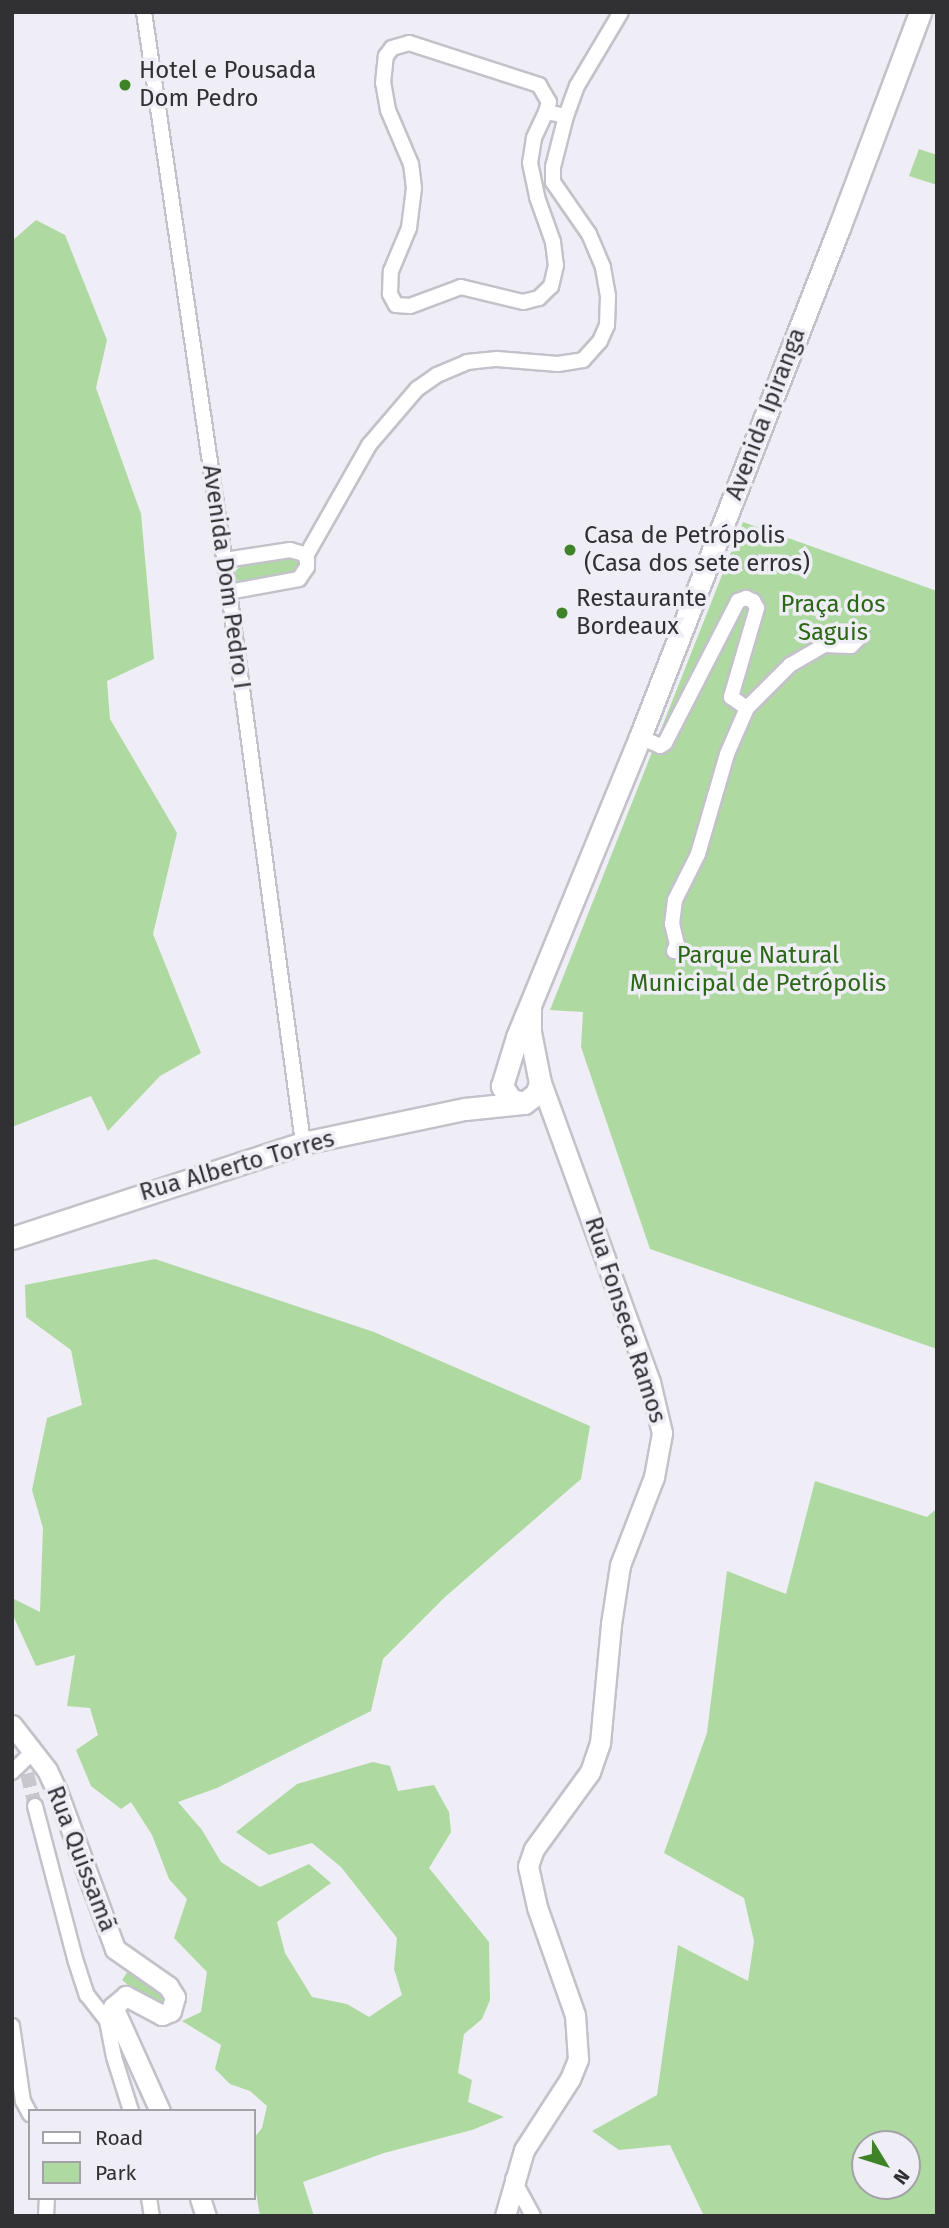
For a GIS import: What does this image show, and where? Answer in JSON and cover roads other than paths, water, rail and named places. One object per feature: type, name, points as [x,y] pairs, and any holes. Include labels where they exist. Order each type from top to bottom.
[{"type":"main road","name":"Avenida Ipiranga","points":[[504,1074],[640,737],[920,12]]},
{"type":"main road","name":"Avenida Ipiranga","points":[[530,1009],[530,1032],[539,1077]]},
{"type":"main road","points":[[465,1109],[509,1068],[521,1064],[533,1069],[539,1077],[536,1094],[524,1103],[512,1100],[504,1091],[504,1074]]},
{"type":"main road","name":"Rua Alberto Torres","points":[[12,1238],[303,1143],[465,1109],[524,1103]]},
{"type":"street","name":"Avenida Dom Pedro I","points":[[144,12],[225,560],[303,1143]]},
{"type":"street","points":[[229,592],[299,579],[307,568],[306,556],[369,445],[417,389],[438,375],[467,362],[497,359],[558,364],[583,360],[600,341],[607,325],[608,296],[603,267],[589,234],[553,182],[566,116],[577,86],[621,12]]},
{"type":"street","points":[[409,43],[539,85],[549,102],[546,111],[534,138],[530,163],[533,183],[553,242],[556,265],[551,286],[539,298],[523,302],[461,287],[410,306],[396,305],[390,294],[391,271],[409,228],[414,188],[411,164],[388,110],[383,83],[386,56],[392,48],[409,43]]},
{"type":"street","points":[[546,111],[566,116]]},
{"type":"street","points":[[225,560],[290,550],[306,556]]},
{"type":"street","points":[[640,737],[660,746],[665,743],[731,610],[738,601],[746,597],[753,601],[757,608],[731,696],[747,708]]},
{"type":"street","points":[[674,951],[677,944],[672,924],[675,900],[698,855],[727,754],[747,708],[790,665],[824,645],[851,646],[861,636]]},
{"type":"street","name":"Rua Fonseca Ramos","points":[[513,2179],[524,2150],[570,2079],[578,2059],[575,2015],[537,1907],[528,1866],[534,1849],[590,1772],[600,1743],[611,1625],[620,1565],[654,1477],[662,1433],[650,1382],[539,1077]]},
{"type":"street","points":[[524,1103],[536,1108],[558,1125]]},
{"type":"street","points":[[12,1726],[32,1753],[12,1772]]},
{"type":"street","name":"Rua Quissamã","points":[[32,1753],[47,1770],[57,1791],[115,1949],[168,1986],[175,1997],[171,2011],[162,2015],[126,1996],[110,2014]]},
{"type":"street","points":[[36,1806],[46,1856],[76,1962],[88,1994],[110,2014],[159,2109]]},
{"type":"street","points":[[110,2014],[114,2057],[130,2109]]},
{"type":"street","points":[[12,2026],[23,2101],[28,2110]]},
{"type":"street","points":[[505,2216],[513,2179]]},
{"type":"street","points":[[513,2179],[533,2216]]},
{"type":"tunnel","points":[[22,1753],[35,1806]]},
{"type":"place","name":"Hotel e Pousada Dom Pedro","points":[[125,85]]},
{"type":"place","name":"Casa de Petrópolis (Casa dos sete erros)","points":[[570,550]]},
{"type":"place","name":"Restaurante Bordeaux","points":[[562,613]]},
{"type":"park label","name":"Praça dos Saguis","points":[[833,619]]},
{"type":"park label","name":"Parque Natural Municipal de Petrópolis","points":[[758,970]]}]
